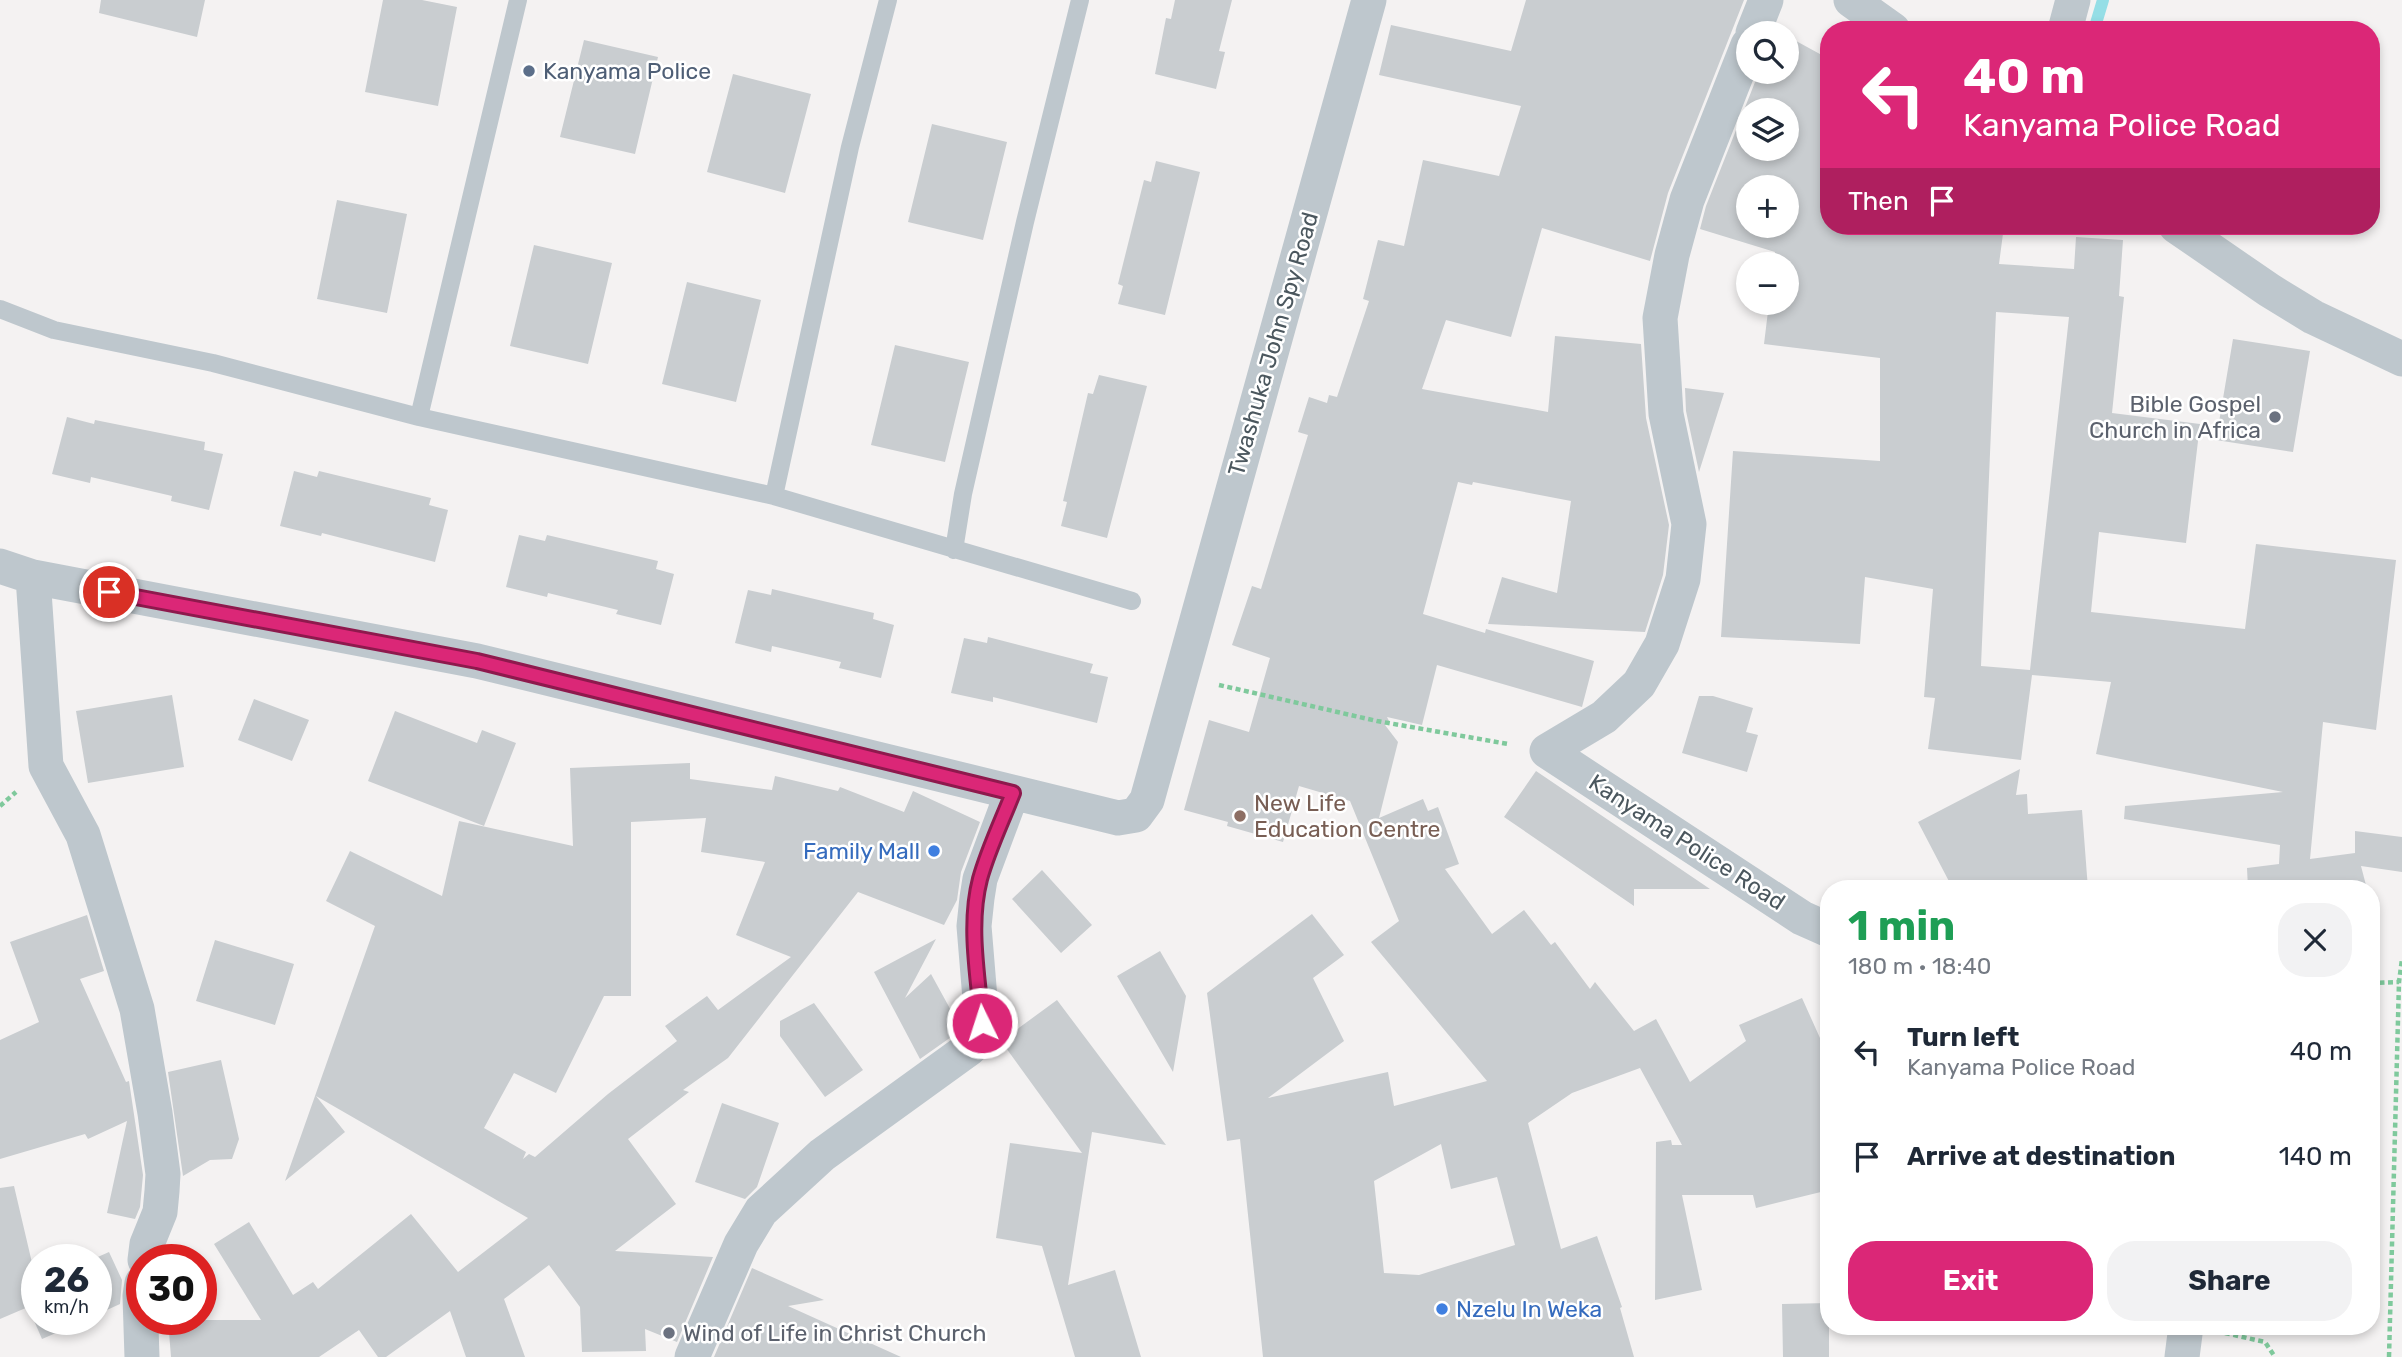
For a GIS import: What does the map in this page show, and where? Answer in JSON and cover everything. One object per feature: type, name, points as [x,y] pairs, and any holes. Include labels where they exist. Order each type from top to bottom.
[{"type":"street","name":"Twashuka John Spy Road","points":[[1177,687],[1369,0]]},
{"type":"street","points":[[1758,21],[1766,0]]},
{"type":"street","points":[[1852,0],[1881,21]]},
{"type":"street","points":[[2067,21],[2073,0]]},
{"type":"street","points":[[1547,751],[1604,717],[1639,684],[1662,644],[1683,579],[1689,524],[1666,414],[1660,318],[1672,255],[1687,200],[1736,75]]},
{"type":"street","points":[[2189,235],[2313,317],[2402,359]]},
{"type":"street","points":[[0,566],[33,577],[477,661],[1118,818],[1136,815],[1147,800],[1177,687]]},
{"type":"street","points":[[33,577],[46,766],[83,835],[137,1009],[153,1100],[163,1174],[160,1212],[147,1244]]},
{"type":"street","name":"Kanyama Police Road","points":[[1547,751],[1802,918],[1820,926]]},
{"type":"street","points":[[692,1357],[741,1244],[761,1211],[822,1155],[970,1048],[982,1023],[974,926],[980,879],[1013,793]]},
{"type":"street","points":[[141,1335],[142,1357]]},
{"type":"street","points":[[2182,1357],[2200,1335]]},
{"type":"lane","points":[[419,417],[518,0]]},
{"type":"lane","points":[[774,496],[839,197],[888,0]]},
{"type":"lane","points":[[954,550],[963,494],[1025,222],[1080,0]]},
{"type":"lane","points":[[0,309],[54,330],[213,363],[419,417],[774,496],[1132,601]]},
{"type":"path","points":[[1177,687],[1224,685],[1377,721],[1547,751]]},
{"type":"path","points":[[2389,1357],[2399,982],[2402,959]]},
{"type":"path","points":[[2380,983],[2399,982]]},
{"type":"path","points":[[2234,1335],[2265,1342],[2275,1357]]},
{"type":"building","points":[[101,0],[205,0],[197,37],[99,13]]},
{"type":"building","points":[[383,0],[422,0],[457,7],[438,106],[365,92]]},
{"type":"building","points":[[1175,0],[1232,0],[1219,51],[1225,52],[1216,89],[1155,74],[1166,18],[1171,19]]},
{"type":"building","points":[[1526,0],[1744,0],[1668,193],[1650,261],[1542,228],[1511,337],[1446,320],[1422,389],[1548,412],[1555,336],[1641,344],[1646,418],[1669,525],[1663,575],[1645,632],[1488,624],[1502,577],[1557,593],[1571,501],[1473,482],[1472,485],[1458,482],[1423,614],[1485,633],[1486,629],[1594,661],[1582,707],[1437,665],[1422,725],[1387,717],[1389,721],[1385,725],[1398,742],[1379,818],[1423,799],[1428,811],[1438,807],[1459,864],[1445,869],[1492,934],[1524,910],[1551,945],[1555,942],[1590,989],[1595,982],[1634,1031],[1656,1019],[1690,1082],[1746,1041],[1739,1025],[1802,998],[1820,1038],[1820,1192],[1756,1208],[1753,1195],[1682,1195],[1702,1290],[1655,1300],[1656,1142],[1671,1140],[1672,1145],[1682,1145],[1640,1068],[1572,1093],[1528,1123],[1561,1249],[1597,1236],[1622,1307],[1620,1308],[1634,1357],[1263,1357],[1240,1139],[1227,1141],[1207,993],[1312,914],[1344,955],[1313,978],[1344,1041],[1268,1098],[1388,1072],[1394,1106],[1487,1081],[1371,942],[1399,921],[1350,801],[1299,786],[1283,842],[1227,826],[1228,822],[1184,810],[1209,720],[1249,732],[1270,658],[1232,645],[1252,586],[1261,589],[1308,435],[1298,432],[1309,397],[1327,403],[1329,395],[1337,397],[1369,301],[1363,299],[1378,240],[1404,246],[1423,160],[1499,176],[1521,106],[1379,75],[1391,25],[1511,51]],"holes":[[[1441,1144],[1451,1189],[1497,1177],[1515,1245],[1419,1275],[1384,1273],[1374,1181]]]},
{"type":"building","points":[[584,40],[658,57],[635,154],[560,137]]},
{"type":"building","points":[[1799,43],[1820,54],[1820,235],[2003,235],[1999,264],[2074,269],[2076,237],[2123,240],[2119,296],[2124,297],[2112,413],[2200,424],[2186,543],[2099,532],[2091,612],[2245,629],[2256,544],[2396,560],[2376,730],[2323,722],[2310,859],[2355,853],[2355,831],[2402,837],[2402,872],[2361,866],[2365,880],[2248,880],[2247,868],[2279,864],[2280,845],[2124,819],[2125,806],[2283,792],[2096,754],[2111,682],[2032,675],[2021,760],[1928,749],[1935,698],[1924,697],[1933,589],[1865,577],[1860,644],[1721,637],[1733,451],[1880,461],[1880,358],[1764,344],[1768,315],[1799,315],[1799,252],[1775,252],[1700,229],[1706,206],[1736,130],[1736,161],[1799,161],[1799,98],[1749,98],[1754,84],[1799,84]],"holes":[[[1996,312],[2069,317],[2030,670],[1981,666]]]},
{"type":"building","points":[[733,74],[811,94],[785,193],[707,172]]},
{"type":"building","points":[[932,124],[1007,142],[983,240],[908,222]]},
{"type":"building","points":[[1156,161],[1200,172],[1165,315],[1118,304],[1123,286],[1118,284],[1144,180],[1151,182]]},
{"type":"building","points":[[337,200],[407,214],[387,313],[317,299]]},
{"type":"building","points":[[534,245],[612,263],[588,364],[510,346]]},
{"type":"building","points":[[687,282],[761,300],[736,402],[662,384]]},
{"type":"building","name":"Bible Gospel Church in Africa","points":[[2233,339],[2310,351],[2293,452],[2216,440]]},
{"type":"building","points":[[895,345],[969,362],[945,462],[871,445]]},
{"type":"building","points":[[1099,375],[1147,386],[1107,538],[1061,526],[1067,502],[1063,501],[1088,393],[1093,394]]},
{"type":"building","points":[[1685,388],[1724,393],[1699,472],[1686,411]]},
{"type":"building","points":[[67,417],[205,442],[204,450],[223,454],[209,510],[171,501],[172,496],[91,477],[90,483],[52,474]]},
{"type":"building","points":[[294,471],[317,477],[319,471],[431,498],[429,505],[448,510],[435,562],[322,533],[321,536],[280,526]]},
{"type":"building","points":[[519,535],[545,541],[547,535],[658,561],[656,569],[674,574],[661,625],[616,614],[618,610],[548,593],[547,597],[506,587]]},
{"type":"building","points":[[772,589],[874,613],[873,619],[894,625],[881,678],[839,668],[841,662],[772,646],[771,652],[735,643],[748,590],[771,595]]},
{"type":"building","points":[[988,637],[1093,664],[1090,673],[1108,677],[1097,723],[993,697],[993,702],[951,693],[964,638],[987,643]]},
{"type":"building","points":[[172,695],[184,767],[88,783],[76,711]]},
{"type":"building","points":[[1699,696],[1713,696],[1753,708],[1746,732],[1758,735],[1747,772],[1682,753]]},
{"type":"building","points":[[254,699],[309,720],[292,761],[238,740]]},
{"type":"building","points":[[395,711],[477,743],[482,730],[516,743],[484,826],[368,781]]},
{"type":"building","points":[[690,763],[690,779],[772,790],[775,776],[838,791],[840,787],[904,812],[913,791],[980,822],[961,872],[957,900],[944,925],[858,892],[728,1058],[683,1090],[689,1092],[628,1139],[676,1204],[615,1251],[713,1257],[677,1342],[645,1329],[646,1351],[582,1352],[580,1307],[549,1265],[504,1299],[525,1357],[466,1357],[450,1311],[386,1357],[378,1357],[359,1330],[319,1357],[171,1357],[169,1335],[217,1335],[217,1320],[261,1320],[217,1249],[217,1244],[214,1244],[249,1222],[293,1295],[313,1282],[318,1289],[411,1214],[458,1272],[528,1218],[316,1096],[345,1132],[285,1181],[375,926],[326,901],[350,851],[442,896],[459,821],[573,846],[570,768]],"holes":[[[706,818],[701,852],[765,862],[736,935],[791,957],[718,1010],[707,996],[665,1026],[677,1041],[608,1094],[535,1157],[529,1154],[523,1159],[526,1152],[484,1128],[514,1073],[556,1093],[604,996],[631,996],[631,822]]]},
{"type":"building","points":[[2020,769],[2016,795],[2027,794],[2028,814],[2082,810],[2087,880],[1948,880],[1918,822]]},
{"type":"building","points":[[1536,771],[1710,889],[1634,889],[1634,906],[1504,817]]},
{"type":"building","points":[[1042,870],[1092,925],[1061,953],[1012,899]]},
{"type":"building","points":[[87,915],[104,971],[80,979],[126,1082],[129,1081],[143,1175],[140,1207],[135,1219],[107,1213],[127,1121],[88,1139],[85,1134],[0,1159],[0,1040],[39,1022],[10,942]]},
{"type":"building","points":[[936,939],[905,998],[931,974],[959,1025],[954,1035],[920,1059],[874,972]]},
{"type":"building","points":[[215,940],[294,964],[275,1025],[196,1001]]},
{"type":"building","points":[[1160,951],[1186,996],[1173,1072],[1117,976]]},
{"type":"building","points":[[1057,1000],[1166,1145],[1092,1132],[1068,1285],[1115,1270],[1141,1357],[1075,1357],[1042,1246],[996,1238],[1010,1143],[1082,1153],[1001,1041]]},
{"type":"building","points":[[814,1003],[863,1070],[825,1097],[780,1036],[780,1021]]},
{"type":"building","points":[[221,1060],[239,1139],[232,1159],[210,1160],[183,1176],[168,1072]]},
{"type":"building","points":[[722,1103],[779,1123],[757,1187],[745,1199],[695,1182]]},
{"type":"building","points":[[14,1186],[28,1244],[21,1244],[21,1310],[0,1319],[0,1188]]},
{"type":"building","points":[[112,1258],[122,1280],[120,1304],[112,1308]]},
{"type":"building","points":[[752,1268],[824,1300],[788,1306],[901,1357],[714,1357]]},
{"type":"building","points":[[1820,1303],[1820,1335],[1829,1335],[1829,1357],[1783,1357],[1782,1304]]},
{"type":"waterway","points":[[2097,21],[2103,0]]},
{"type":"place","name":"Kanyama Police","points":[[529,71]]},
{"type":"place","name":"Bible Gospel Church in Africa","points":[[2275,417]]},
{"type":"place","name":"New Life Education Centre","points":[[1240,816]]},
{"type":"place","name":"Family Mall","points":[[934,851]]},
{"type":"place","name":"Nzelu In Weka","points":[[1442,1309]]},
{"type":"place","name":"Wind of Life in Christ Church","points":[[669,1333]]},
{"type":"route","points":[[109,592],[477,661],[1013,793],[980,879],[977,898],[974,926],[982,1023]]}]
